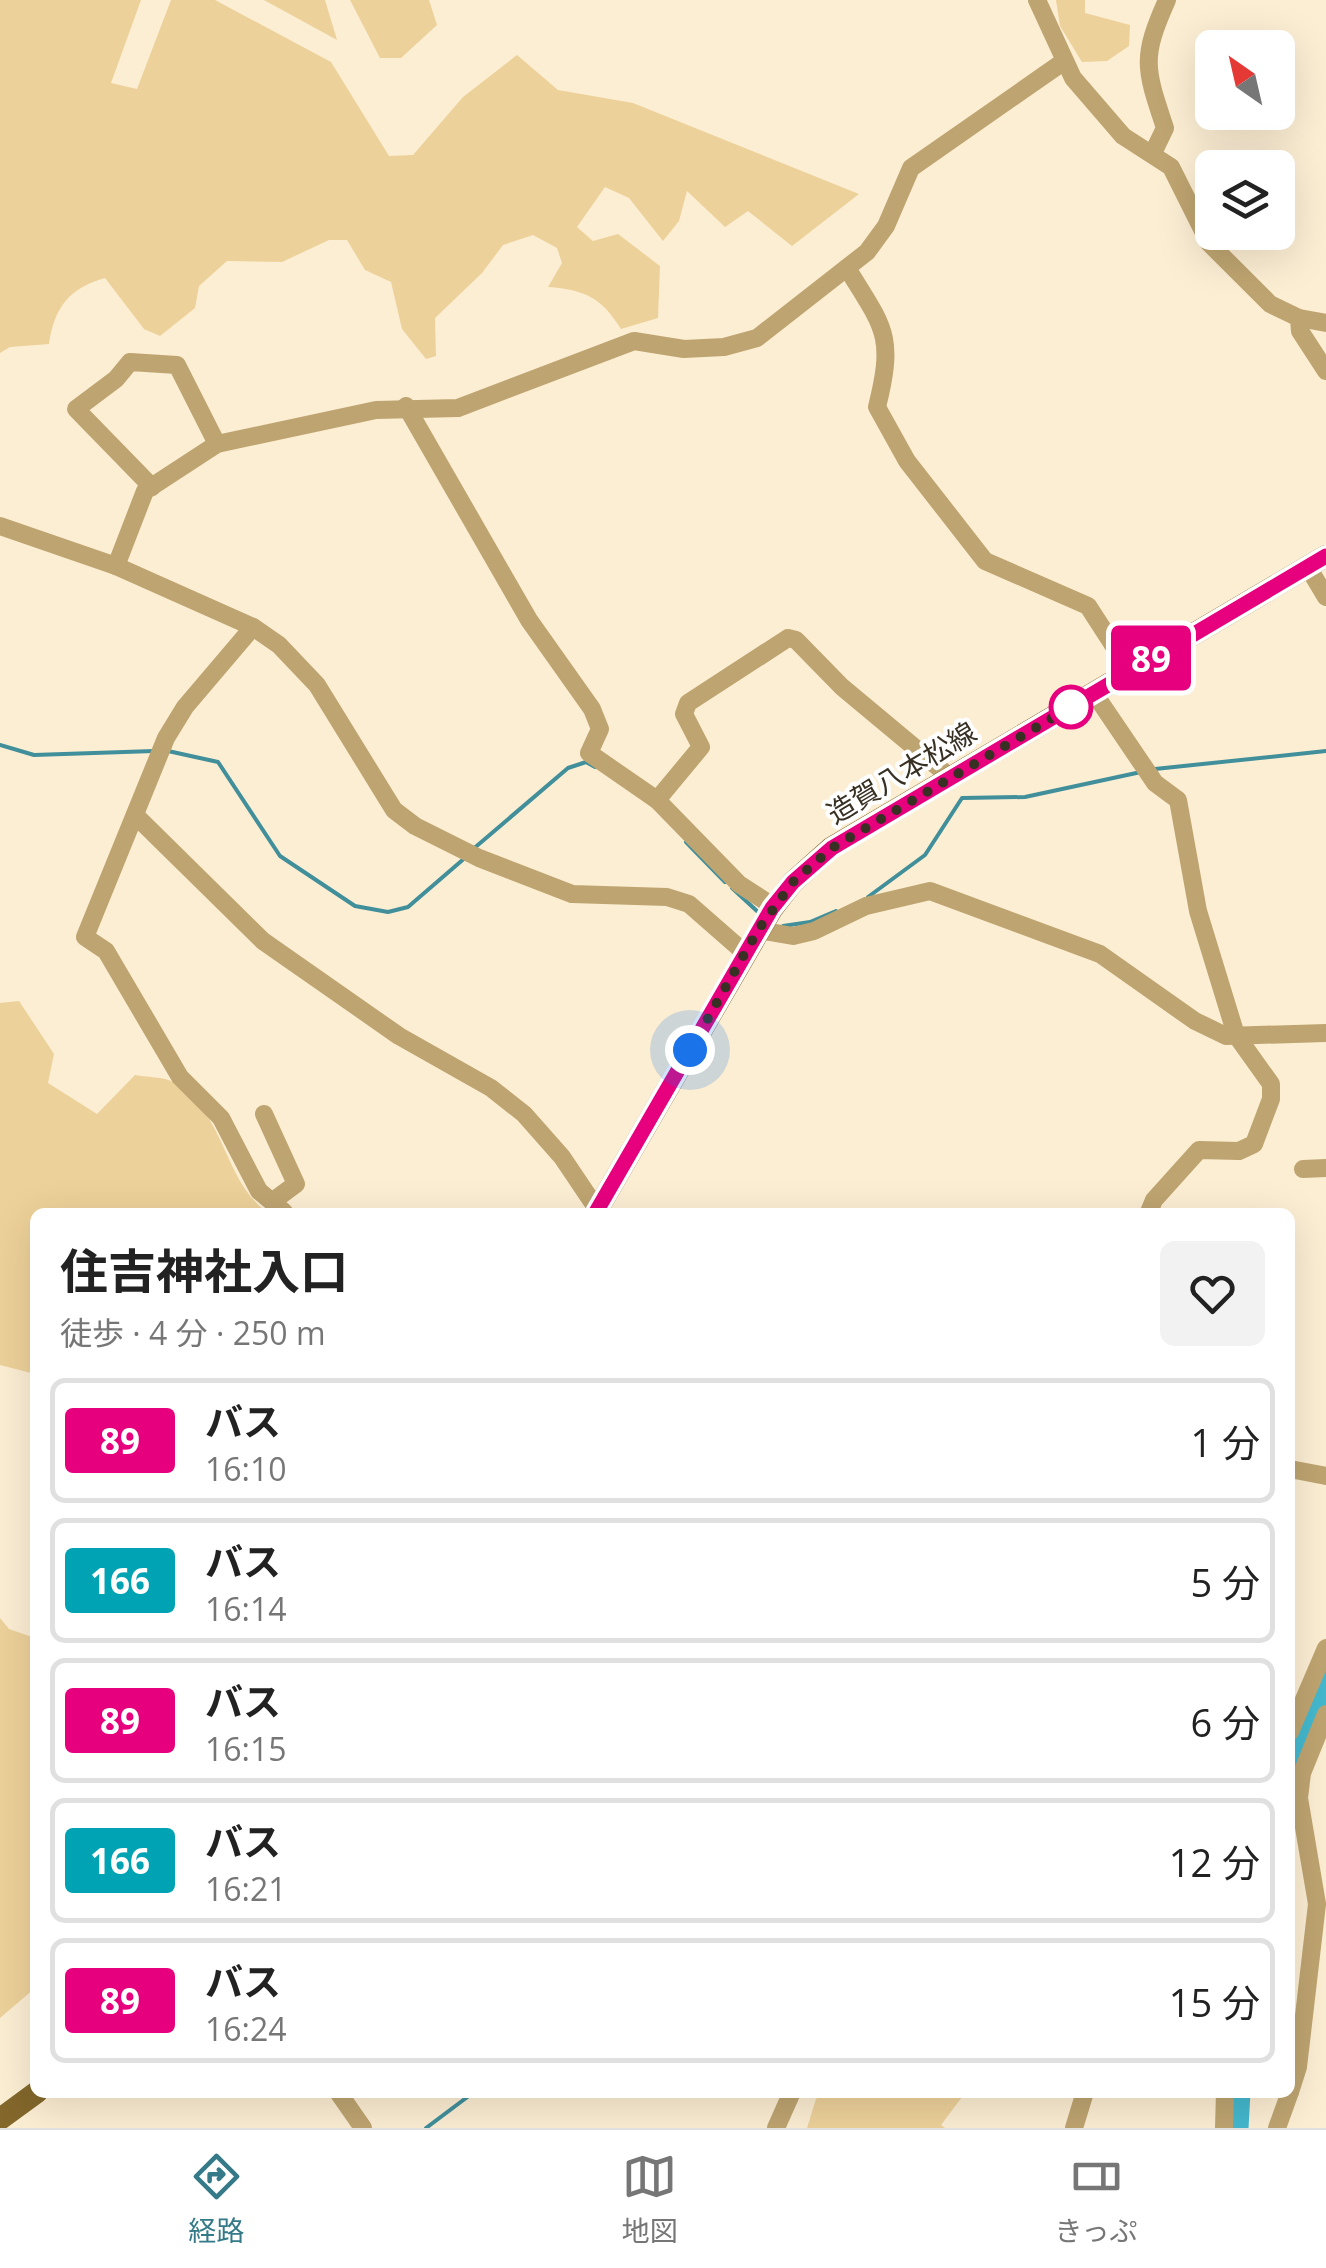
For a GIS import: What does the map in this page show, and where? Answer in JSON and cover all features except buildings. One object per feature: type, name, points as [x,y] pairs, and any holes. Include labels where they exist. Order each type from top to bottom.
[{"type":"main road","name":"造賀八本松線","points":[[599,1208],[745,953],[793,882],[832,848],[1317,562]]},
{"type":"main road","points":[[0,2119],[30,2097]]},
{"type":"street","points":[[1037,0],[1063,62],[1123,136],[1171,167],[1209,242],[1270,304],[1299,318],[1326,324]]},
{"type":"street","points":[[1153,153],[1165,128],[1147,66],[1148,43],[1168,0]]},
{"type":"street","points":[[116,566],[145,491],[217,444],[406,406],[458,408],[634,340],[684,349],[724,347],[757,338],[847,268],[886,226],[910,168],[1063,62]]},
{"type":"street","points":[[847,268],[886,332],[888,366],[877,407],[908,462],[985,561],[1088,606],[1130,671]]},
{"type":"street","points":[[1299,318],[1300,331],[1326,371]]},
{"type":"street","points":[[152,487],[76,408],[116,380],[130,362],[176,365],[217,444]]},
{"type":"street","points":[[406,406],[529,620],[592,709],[600,728],[589,753],[657,800],[739,884],[766,918],[792,936],[814,932],[866,906],[930,891],[1100,954],[1195,1022],[1226,1036],[1326,1033]]},
{"type":"street","points":[[0,526],[116,566],[253,627],[278,645],[317,685],[394,810],[450,844],[572,894],[667,897],[689,904],[745,953]]},
{"type":"street","points":[[1317,562],[1326,598]]},
{"type":"street","points":[[253,627],[185,707],[166,738],[85,937],[106,951],[180,1078],[222,1118],[259,1191],[278,1207],[296,1184],[264,1114]]},
{"type":"street","points":[[657,800],[701,748],[684,714],[688,704],[788,638],[796,640],[842,687],[950,777]]},
{"type":"street","points":[[1094,693],[1155,783],[1178,800],[1198,911],[1236,1035],[1271,1084],[1271,1099],[1254,1144],[1239,1151],[1199,1150],[1151,1208]]},
{"type":"street","points":[[135,815],[263,941],[524,1114],[562,1157],[594,1208]]},
{"type":"street","points":[[1304,1170],[1326,1168]]},
{"type":"street","points":[[1295,1470],[1326,1476]]},
{"type":"street","points":[[1295,1720],[1326,1648]]},
{"type":"street","points":[[1295,2077],[1317,1904],[1299,1798],[1302,1773],[1326,1714]]},
{"type":"street","points":[[342,2098],[363,2128]]},
{"type":"street","points":[[776,2128],[789,2098]]},
{"type":"street","points":[[1074,2128],[1083,2098]]},
{"type":"street","points":[[1224,2098],[1224,2128]]},
{"type":"street","points":[[1277,2128],[1288,2098]]},
{"type":"shaded area","points":[[0,0],[141,0],[111,83],[137,89],[171,0],[215,0],[331,62],[389,156],[413,155],[463,97],[517,55],[558,90],[633,103],[859,194],[792,246],[748,211],[725,227],[687,191],[679,221],[663,241],[629,198],[605,187],[577,227],[593,241],[618,234],[660,266],[658,318],[621,329],[591,297],[548,287],[562,263],[557,248],[533,235],[503,245],[482,273],[435,318],[436,356],[426,359],[402,329],[391,282],[365,270],[347,240],[329,240],[282,262],[227,261],[199,286],[195,308],[160,336],[144,329],[105,278],[92,282],[65,301],[49,344],[10,347],[0,353]]},
{"type":"shaded area","points":[[264,0],[325,0],[337,40]]},
{"type":"shaded area","points":[[350,0],[429,0],[437,25],[401,58],[380,58]]},
{"type":"shaded area","points":[[1056,0],[1085,0],[1085,13],[1130,25],[1129,46],[1107,61],[1082,62],[1060,26]]},
{"type":"shaded area","points":[[19,1001],[54,1054],[48,1083],[97,1114],[135,1075],[173,1082],[190,1095],[214,1128],[241,1183],[263,1208],[30,1208],[30,1373],[0,1365],[0,1003]]},
{"type":"shaded area","points":[[0,1618],[9,1629],[30,1636],[30,1992],[0,2018]]},
{"type":"shaded area","points":[[961,2098],[941,2125],[945,2128],[807,2128],[816,2099]]},
{"type":"waterway","points":[[0,745],[34,755],[154,751]]},
{"type":"waterway","points":[[168,751],[218,762],[280,856],[355,906],[388,912],[408,907],[466,857]]},
{"type":"waterway","points":[[1155,769],[1326,751]]},
{"type":"waterway","points":[[472,850],[568,768],[586,762],[595,767]]},
{"type":"waterway","points":[[868,897],[925,855],[962,798],[1025,797],[1141,772]]},
{"type":"waterway","points":[[686,842],[725,882]]},
{"type":"waterway","points":[[732,888],[758,912]]},
{"type":"waterway","points":[[783,926],[810,922],[836,911]]},
{"type":"waterway","points":[[1295,1752],[1326,1681]]},
{"type":"waterway","points":[[426,2128],[466,2098]]},
{"type":"waterway","points":[[1236,2128],[1238,2098]]},
{"type":"bus line","name":"89","points":[[598,1208],[758,930],[793,882],[832,848],[1326,556]]},
{"type":"route","points":[[690,1050],[758,930],[793,882],[832,848],[1071,707]]}]
